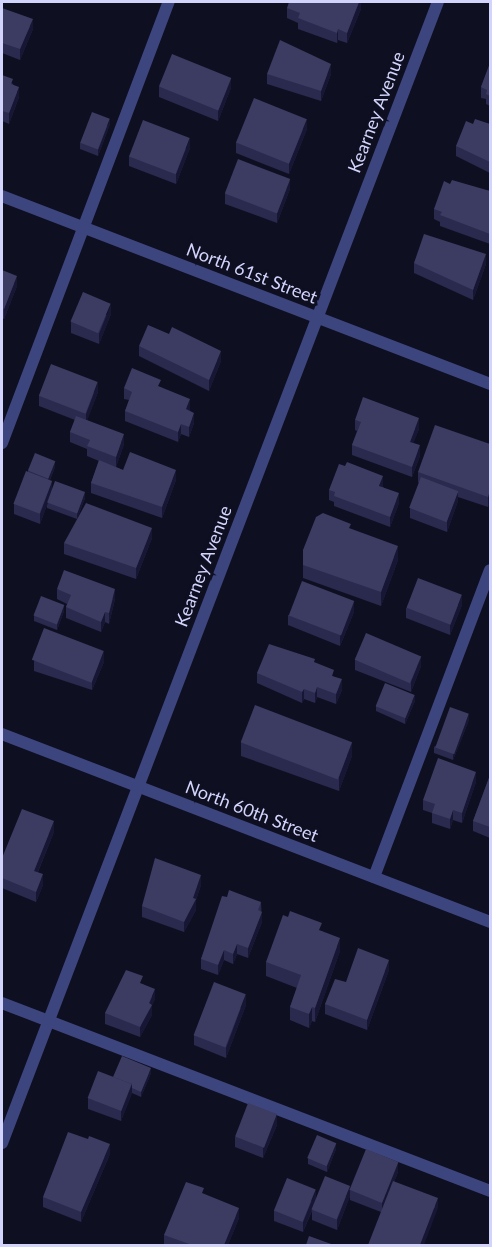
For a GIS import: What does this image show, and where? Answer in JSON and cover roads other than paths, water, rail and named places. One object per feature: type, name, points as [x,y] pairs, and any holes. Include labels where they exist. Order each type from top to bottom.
[{"type":"street","points":[[2,443],[169,2]]},
{"type":"street","name":"Kearney Avenue","points":[[2,1143],[438,2]]},
{"type":"street","name":"North 61st Street","points":[[2,196],[490,384]]},
{"type":"street","points":[[374,878],[490,570]]},
{"type":"street","name":"North 60th Street","points":[[2,734],[490,922]]},
{"type":"street","points":[[2,1003],[490,1191]]}]
